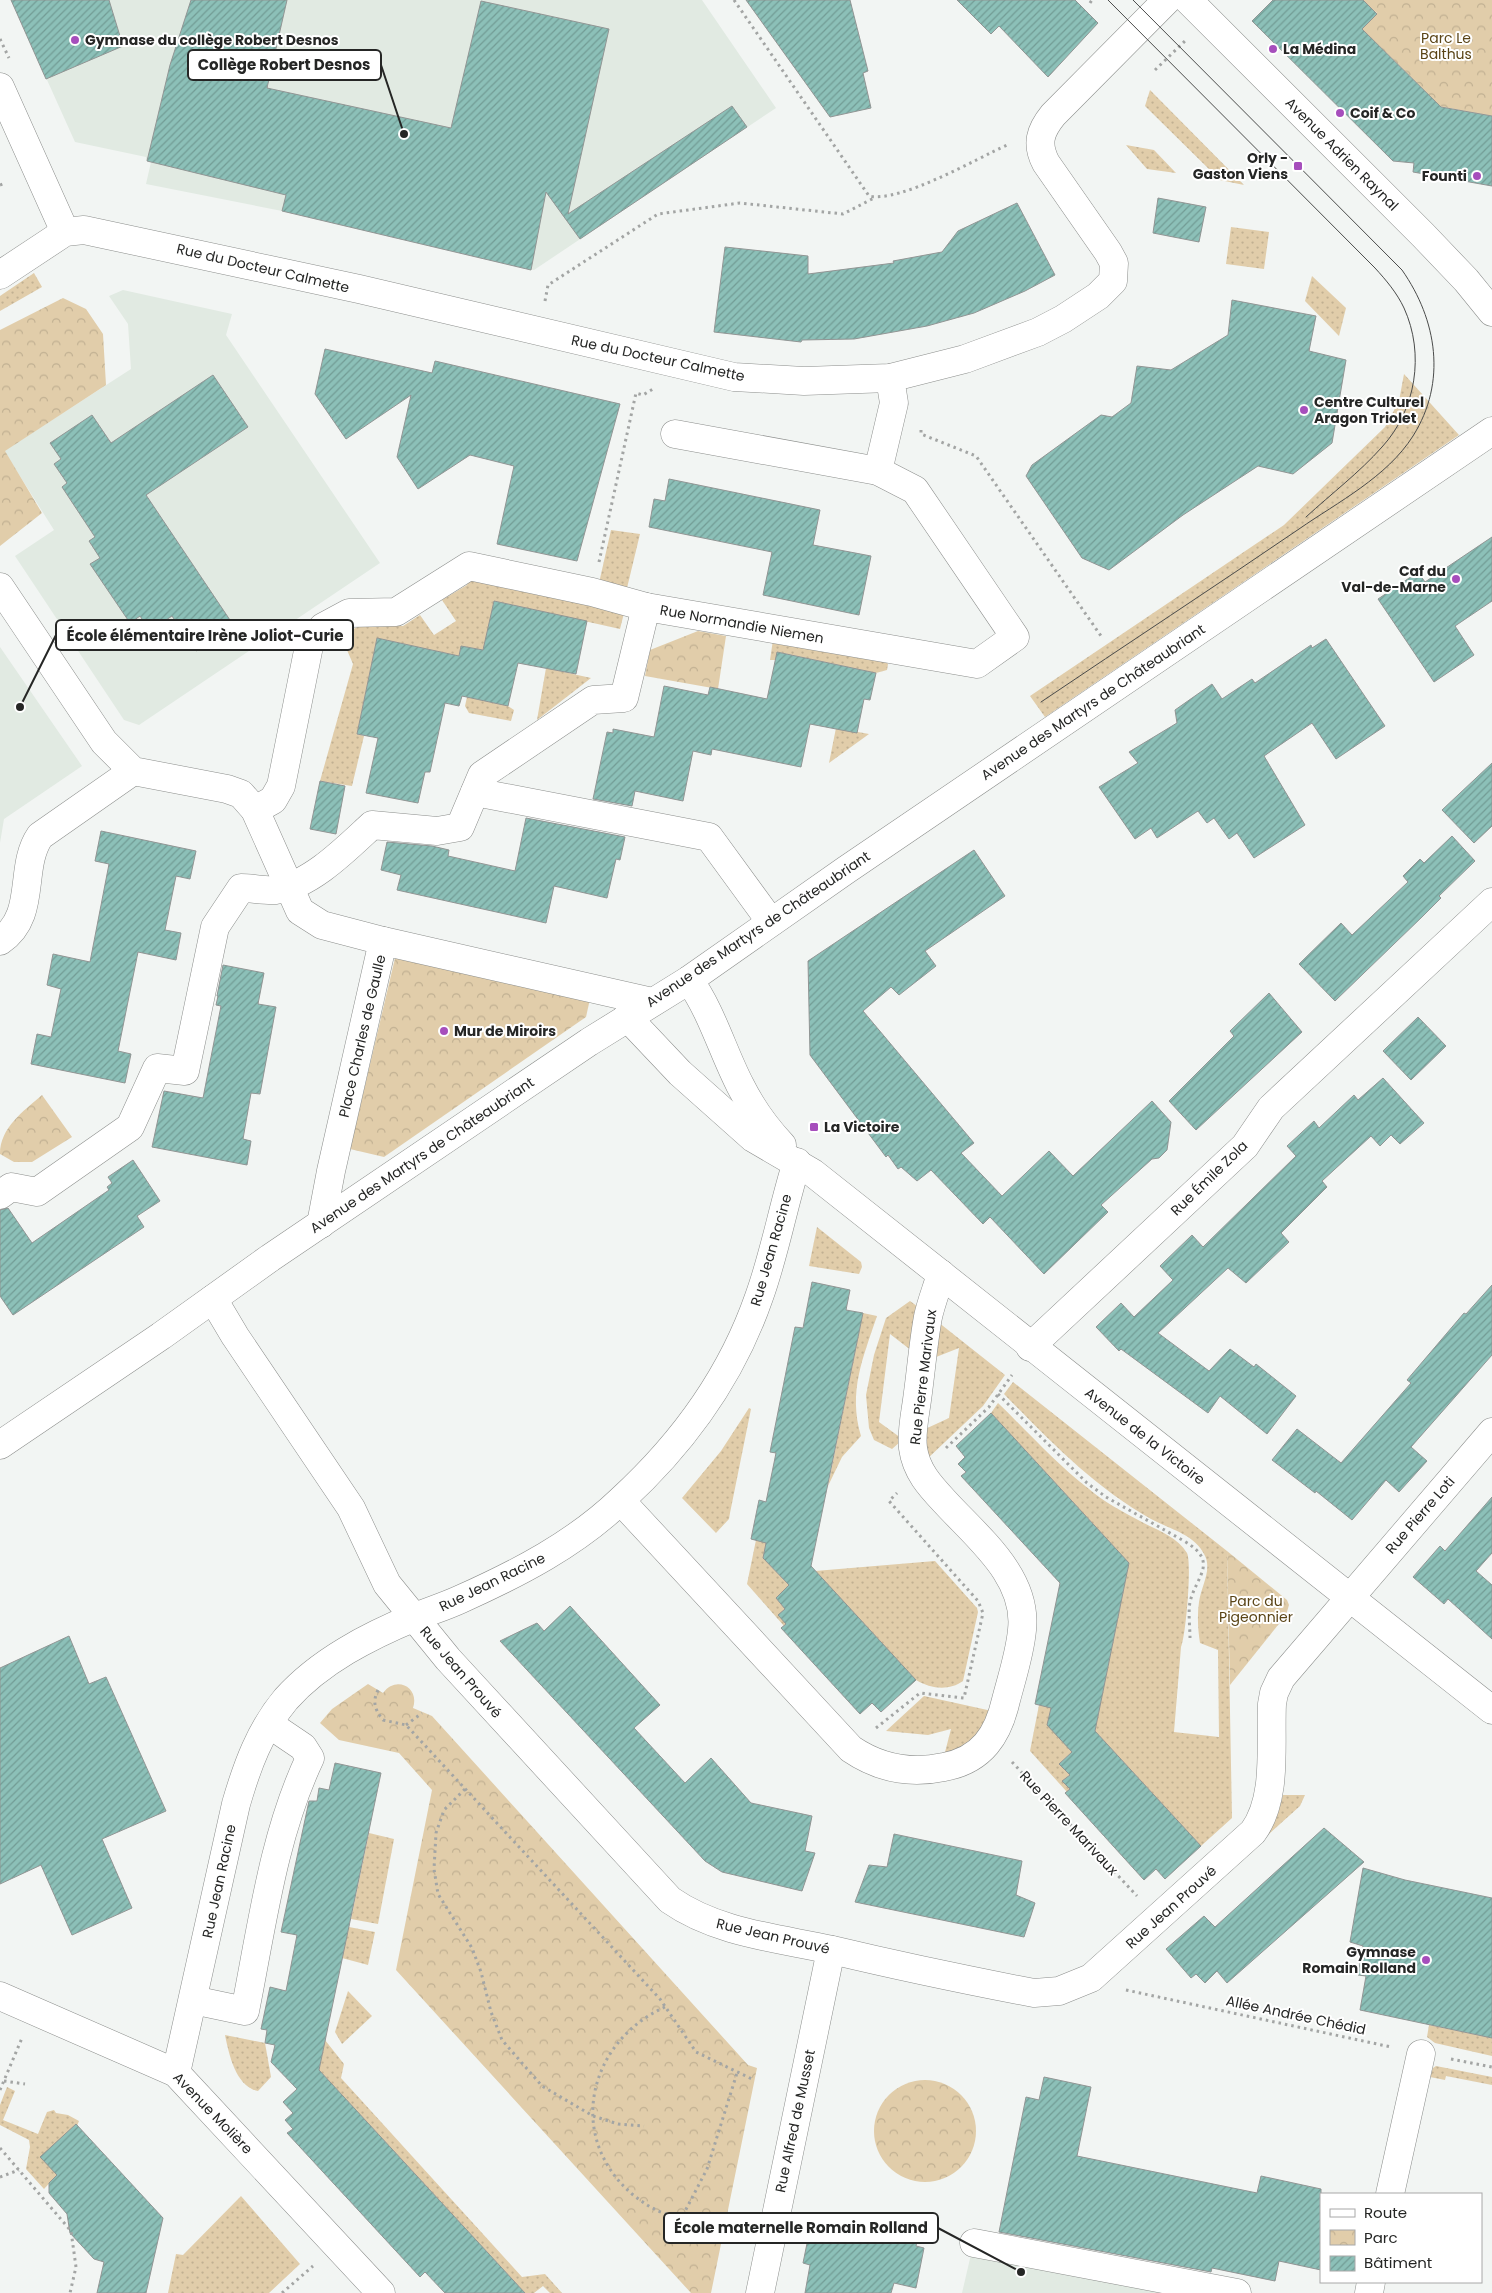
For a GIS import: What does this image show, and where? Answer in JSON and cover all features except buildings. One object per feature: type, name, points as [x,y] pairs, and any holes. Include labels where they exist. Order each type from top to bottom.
[{"type":"street","name":"Rue du Docteur Calmette","points":[[66,232],[84,230],[165,246],[734,377],[804,381],[890,378],[965,359],[1038,332],[1063,319],[1098,296],[1113,281],[1114,263],[1046,163],[1042,156],[1040,138],[1045,125],[1053,115],[1167,0]]},
{"type":"street","name":"Avenue Adrien Raynal","points":[[1188,0],[1423,235],[1466,280],[1492,312]]},
{"type":"street","points":[[0,87],[66,232],[0,275]]},
{"type":"street","points":[[674,434],[878,471],[894,403],[890,378]]},
{"type":"street","name":"Avenue des Martyrs de Châteaubriant","points":[[0,1445],[321,1224],[627,1017],[689,980],[771,922],[1492,431]]},
{"type":"street","name":"Rue Normandie Niemen","points":[[0,1195],[11,1187],[37,1192],[130,1127],[157,1068],[185,1071],[215,927],[241,888],[276,890],[288,886],[320,870],[372,825],[437,831],[460,827],[482,775],[594,700],[624,698],[646,607],[976,664],[1015,637],[915,490],[878,471]]},
{"type":"street","points":[[256,810],[273,800],[281,786],[312,637],[323,627],[349,614],[396,612],[469,566],[592,592],[646,607]]},
{"type":"street","points":[[0,587],[104,742],[133,771],[234,790],[248,799],[256,810],[300,911],[314,921],[383,942]]},
{"type":"street","points":[[0,940],[8,935],[21,917],[33,852],[40,836],[133,771]]},
{"type":"street","points":[[475,792],[709,837],[771,922]]},
{"type":"street","name":"Rue Émile Zola","points":[[1030,1347],[1245,1146],[1271,1108],[1492,902]]},
{"type":"street","name":"Place Charles de Gaulle","points":[[321,1224],[331,1171],[383,942],[652,1002]]},
{"type":"street","name":"Avenue de la Victoire","points":[[689,980],[711,1017],[740,1085],[764,1126],[798,1162],[1349,1599],[1492,1710]]},
{"type":"street","name":"Avenue de la Victoire","points":[[627,1017],[680,1073],[753,1138],[798,1162]]},
{"type":"street","name":"Rue Jean Racine","points":[[176,2073],[236,1804],[247,1767],[269,1724],[286,1699],[318,1671],[371,1636],[459,1600],[542,1559],[581,1534],[647,1475],[708,1401],[736,1350],[759,1297],[798,1162]]},
{"type":"street","name":"Rue Pierre Marivaux","points":[[621,1500],[851,1749],[882,1766],[900,1769],[932,1769],[959,1763],[976,1754],[991,1739],[1002,1718],[1022,1631],[1022,1610],[1018,1593],[999,1560],[931,1488],[920,1472],[913,1447],[928,1316],[941,1274]]},
{"type":"street","name":"Rue Jean Prouvé","points":[[212,1299],[352,1508],[387,1584],[414,1618],[448,1659],[670,1900],[686,1911],[718,1925],[880,1962],[1034,1993],[1068,1989],[1092,1978],[1253,1832],[1263,1819],[1269,1799],[1274,1693],[1281,1678],[1349,1599]]},
{"type":"street","name":"Rue Pierre Loti","points":[[1349,1599],[1492,1432]]},
{"type":"street","points":[[193,2000],[245,2011],[283,1830],[291,1799],[310,1758],[303,1747],[269,1724]]},
{"type":"street","name":"Rue Alfred de Musset","points":[[760,2293],[831,1950]]},
{"type":"street","name":"Avenue Molière","points":[[0,1996],[176,2073],[380,2293]]},
{"type":"street","points":[[1390,2193],[1421,2054]]},
{"type":"street","points":[[974,2243],[1237,2293]]},
{"type":"path","points":[[734,0],[864,191],[875,197]]},
{"type":"path","points":[[1155,70],[1191,36]]},
{"type":"path","points":[[545,303],[548,285],[658,214],[740,203],[843,214],[875,197],[908,191],[1007,145]]},
{"type":"path","points":[[0,185],[5,183]]},
{"type":"path","points":[[592,592],[636,394],[643,395]]},
{"type":"path","points":[[921,427],[921,434],[930,439],[976,456],[1102,636]]},
{"type":"path","points":[[851,1749],[920,1693],[964,1698],[983,1613],[981,1606],[889,1501],[989,1407],[1012,1375]]},
{"type":"path","points":[[998,1394],[1087,1483],[1106,1497],[1184,1541],[1196,1550],[1204,1562],[1203,1570],[1190,1603],[1190,1638]]},
{"type":"path","points":[[378,1690],[374,1701],[378,1714],[383,1720],[406,1726],[666,2007],[696,2052],[754,2080]]},
{"type":"path","points":[[406,1726],[422,1713]]},
{"type":"path","name":"Rue Pierre Marivaux","points":[[991,1739],[1142,1901]]},
{"type":"path","points":[[464,1789],[444,1810],[436,1833],[434,1869],[438,1894],[472,1948],[481,1972],[491,2012],[502,2040],[542,2086],[593,2116],[618,2124],[644,2126]]},
{"type":"path","name":"Allée Andrée Chédid","points":[[1102,1970],[1124,1989],[1421,2054],[1492,2067]]},
{"type":"path","points":[[666,2007],[633,2027],[609,2054],[596,2085],[593,2116],[598,2148],[603,2158],[624,2186],[652,2208],[668,2216],[682,2217],[707,2169],[738,2073]]},
{"type":"path","points":[[0,2090],[22,2038]]},
{"type":"path","points":[[4,2081],[25,2084]]},
{"type":"path","points":[[0,2148],[71,2231],[76,2267],[70,2293]]},
{"type":"path","points":[[0,2177],[20,2170]]},
{"type":"path","points":[[282,2293],[313,2266]]},
{"type":"shaded area","points":[[11,0],[702,0],[776,108],[534,270],[282,211],[146,184],[151,162],[146,160],[146,157],[75,142]]},
{"type":"shaded area","points":[[123,290],[232,314],[226,335],[380,563],[139,725],[124,720],[15,556],[54,530],[4,451],[131,369],[128,324],[109,296]]},
{"type":"shaded area","points":[[0,647],[82,766],[4,819],[0,843]]},
{"type":"shaded area","points":[[972,2250],[1178,2293],[962,2293]]},
{"type":"green space","name":"Parc Le Balthus","points":[[1354,0],[1492,0],[1492,116],[1427,104],[1428,94],[1362,29],[1377,13],[1365,3]]},
{"type":"green space","points":[[1150,90],[1244,185],[1220,180],[1145,106]]},
{"type":"green space","points":[[1126,145],[1154,150],[1176,173],[1147,169]]},
{"type":"green space","points":[[1231,227],[1269,232],[1264,269],[1226,264]]},
{"type":"green space","points":[[34,273],[42,287],[0,311],[0,296]]},
{"type":"green space","points":[[1312,276],[1346,308],[1339,336],[1305,301]]},
{"type":"green space","points":[[63,298],[86,309],[103,334],[106,385],[5,451],[42,513],[0,546],[0,330]]},
{"type":"green space","points":[[1404,374],[1459,435],[1045,717],[1030,696],[1284,525],[1385,427],[1399,401]]},
{"type":"green space","points":[[611,530],[640,534],[627,588],[599,583]]},
{"type":"green space","points":[[470,575],[625,609],[620,629],[494,601],[487,635],[489,651],[461,646],[459,656],[377,638],[357,734],[364,736],[352,786],[320,781],[353,664],[347,650],[324,645],[361,625],[403,626],[420,615],[434,635],[456,621],[442,600],[467,585]]},
{"type":"green space","points":[[698,631],[726,636],[718,689],[645,676],[650,650]]},
{"type":"green space","points":[[773,640],[880,656],[888,664],[887,670],[876,673],[778,652],[776,660],[770,660]]},
{"type":"green space","points":[[546,668],[591,678],[537,720]]},
{"type":"green space","points":[[467,697],[508,706],[514,710],[511,721],[469,713],[465,706]]},
{"type":"green space","points":[[836,728],[869,734],[829,763]]},
{"type":"green space","points":[[396,954],[590,999],[586,1017],[384,1157],[350,1149]]},
{"type":"green space","points":[[42,1095],[72,1137],[32,1162],[14,1162],[0,1154],[4,1136],[14,1120]]},
{"type":"green space","points":[[817,1227],[861,1262],[862,1267],[859,1274],[809,1266]]},
{"type":"green space","points":[[910,1301],[921,1309],[912,1351],[890,1334],[879,1422],[901,1438],[900,1442],[892,1449],[874,1440],[869,1428],[866,1395],[874,1355],[886,1318]]},
{"type":"green space","points":[[863,1313],[877,1316],[862,1361],[857,1389],[857,1420],[861,1436],[842,1457],[828,1486]]},
{"type":"green space","points":[[938,1322],[1005,1375],[983,1406],[926,1460],[923,1430],[949,1418],[959,1348],[931,1359]]},
{"type":"green space","points":[[1013,1382],[1227,1551],[1232,1818],[1201,1846],[1095,1731],[1129,1563],[991,1413],[998,1403],[1054,1458],[1095,1494],[1120,1510],[1166,1534],[1183,1547],[1188,1559],[1188,1599],[1181,1647],[1174,1732],[1219,1737],[1218,1650],[1200,1643],[1198,1628],[1199,1602],[1207,1572],[1204,1554],[1200,1547],[1188,1537],[1151,1519],[1130,1506],[1091,1478],[1073,1462],[1004,1394]]},
{"type":"green space","points":[[749,1408],[751,1409],[729,1519],[716,1533],[682,1498],[721,1451]]},
{"type":"green space","points":[[756,1540],[767,1542],[763,1558],[789,1585],[776,1598],[785,1609],[779,1615],[786,1623],[784,1626],[747,1584]]},
{"type":"green space","name":"Parc du Pigeonnier","points":[[1227,1551],[1287,1600],[1289,1605],[1286,1615],[1230,1685]]},
{"type":"green space","points":[[935,1561],[977,1608],[978,1612],[963,1681],[952,1686],[940,1688],[916,1680],[815,1571]]},
{"type":"green space","points":[[368,1684],[383,1693],[388,1688],[400,1684],[410,1689],[413,1694],[413,1708],[432,1716],[748,2065],[757,2068],[711,2293],[691,2293],[396,1970],[432,1790],[399,1753],[339,1740],[320,1723],[332,1709]]},
{"type":"green space","points":[[924,1696],[992,1711],[977,1740],[944,1756],[951,1729],[928,1735],[886,1731]]},
{"type":"green space","points":[[1039,1705],[1051,1707],[1072,1752],[1059,1764],[1070,1775],[1062,1781],[1070,1789],[1067,1792],[1030,1751]]},
{"type":"green space","points":[[1283,1795],[1305,1795],[1300,1806],[1269,1834],[1267,1831],[1279,1809]]},
{"type":"green space","points":[[369,1833],[394,1839],[378,1924],[351,1919]]},
{"type":"green space","points":[[349,1927],[375,1932],[368,1965],[342,1958]]},
{"type":"green space","points":[[348,1991],[372,2016],[342,2044],[335,2032]]},
{"type":"green space","points":[[1429,2025],[1492,2038],[1492,2056],[1435,2043],[1427,2037]]},
{"type":"green space","points":[[225,2035],[265,2043],[271,2077],[258,2091],[250,2088],[239,2077],[231,2060]]},
{"type":"green space","points":[[325,2040],[344,2064],[341,2078],[522,2277],[545,2274],[562,2293],[550,2293],[543,2286],[534,2293],[525,2293],[319,2070]]},
{"type":"green space","points":[[1436,2066],[1492,2077],[1492,2085],[1446,2076],[1445,2080],[1430,2077],[1433,2068]]},
{"type":"green space","points":[[925,2080],[944,2084],[961,2095],[972,2112],[976,2131],[972,2150],[961,2167],[944,2178],[925,2182],[906,2178],[889,2167],[878,2150],[874,2131],[878,2112],[889,2095],[906,2084]]},
{"type":"green space","points":[[7,2087],[15,2091],[3,2120],[38,2134],[47,2112],[54,2110],[56,2113],[68,2115],[79,2121],[57,2175],[44,2189],[26,2169],[30,2147],[29,2140],[0,2125],[0,2105]]},
{"type":"green space","points":[[241,2196],[300,2264],[269,2293],[168,2293],[176,2254],[183,2255]]},
{"type":"tram line","points":[[1108,0],[1375,268],[1391,287],[1404,308],[1414,344],[1415,362],[1414,381],[1403,416],[1394,432],[1382,447],[1355,474],[1306,517]]},
{"type":"tram line","points":[[1041,702],[1345,499],[1376,476],[1390,464],[1413,436],[1424,415],[1431,394],[1434,373],[1430,330],[1414,289],[1402,270],[1133,0]]},
{"type":"place","name":"Gymnase du collège Robert Desnos","points":[[75,40]]},
{"type":"place","name":"La Médina","points":[[1273,49]]},
{"type":"place","name":"Coif & Co","points":[[1340,113]]},
{"type":"place","name":"Collège Robert Desnos","points":[[404,134]]},
{"type":"place","name":"Orly - Gaston Viens","points":[[1298,166]]},
{"type":"place","name":"Founti","points":[[1477,176]]},
{"type":"place","name":"Centre Culturel Aragon Triolet","points":[[1304,410]]},
{"type":"place","name":"Caf du Val-de-Marne","points":[[1456,579]]},
{"type":"place","name":"École élémentaire Irène Joliot-Curie","points":[[20,707]]},
{"type":"place","name":"Mur de Miroirs","points":[[444,1031]]},
{"type":"place","name":"La Victoire","points":[[814,1127]]},
{"type":"place","name":"Gymnase Romain Rolland","points":[[1426,1960]]},
{"type":"place","name":"École maternelle Romain Rolland","points":[[1021,2272]]}]
